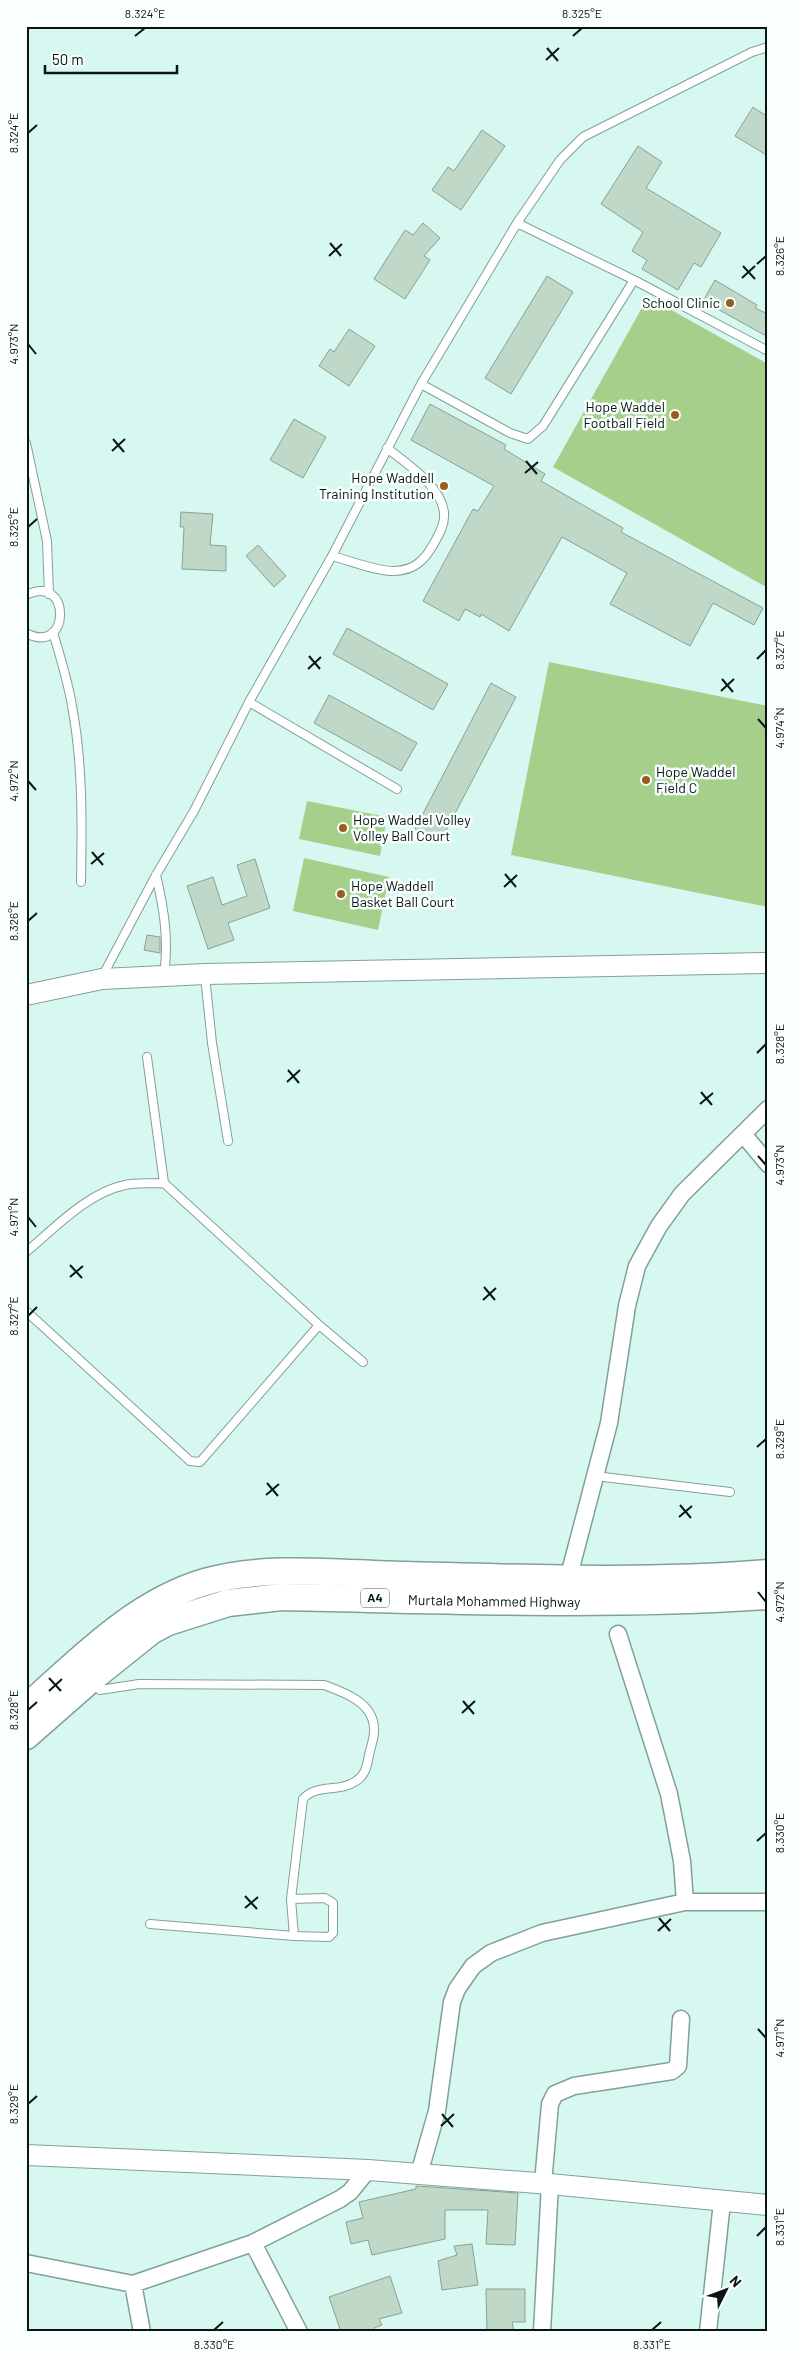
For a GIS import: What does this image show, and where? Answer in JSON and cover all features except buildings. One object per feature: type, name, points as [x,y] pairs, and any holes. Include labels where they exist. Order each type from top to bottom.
[{"type":"highway","name":"Murtala Mohammed Highway","points":[[26,1708],[95,1647],[139,1614],[181,1592],[206,1582],[245,1575],[286,1572],[565,1589],[694,1601],[768,1596]]},
{"type":"highway","name":"Murtala Mohammed Highway","points":[[26,1736],[91,1679],[151,1631],[168,1622],[228,1603],[281,1596],[565,1589],[768,1573]]},
{"type":"street","points":[[27,993],[102,979],[205,974],[768,963]]},
{"type":"street","points":[[565,1589],[609,1423],[627,1306],[637,1266],[659,1226],[682,1194],[768,1109]]},
{"type":"street","points":[[743,1134],[768,1164]]},
{"type":"street","points":[[618,1634],[669,1794],[682,1861],[685,1902]]},
{"type":"street","points":[[419,2174],[437,2111],[452,2002],[456,1990],[473,1966],[491,1953],[542,1933],[685,1902],[768,1902]]},
{"type":"street","points":[[542,2332],[550,2104],[555,2094],[574,2086],[672,2071],[678,2066],[681,2019]]},
{"type":"street","points":[[26,2155],[368,2170],[546,2183],[722,2202],[768,2205]]},
{"type":"street","points":[[26,2263],[133,2284],[253,2243],[340,2199],[350,2192],[368,2170]]},
{"type":"street","points":[[708,2332],[722,2202]]},
{"type":"street","points":[[253,2243],[299,2332]]},
{"type":"street","points":[[133,2284],[142,2332]]},
{"type":"lane","points":[[102,979],[156,876],[194,811],[249,702],[332,556],[421,384],[517,224],[560,160],[583,137],[752,52],[768,47]]},
{"type":"lane","points":[[517,224],[634,280],[768,350]]},
{"type":"lane","points":[[421,384],[510,433],[528,438],[543,426],[634,280]]},
{"type":"lane","points":[[26,443],[48,542],[49,594]]},
{"type":"lane","points":[[332,556],[392,572],[411,569],[426,558],[440,533],[445,516],[440,499],[428,481],[387,448]]},
{"type":"lane","points":[[26,595],[34,592],[49,594],[55,598],[62,612],[61,620],[53,632],[39,637],[26,633]]},
{"type":"lane","points":[[53,632],[72,707],[78,754],[82,805],[82,882]]},
{"type":"lane","points":[[249,702],[397,789]]},
{"type":"lane","points":[[156,876],[165,913],[166,960],[163,976]]},
{"type":"lane","points":[[205,974],[212,1043],[228,1141]]},
{"type":"lane","points":[[146,1057],[164,1183],[319,1325],[363,1362]]},
{"type":"lane","points":[[26,1252],[79,1208],[106,1192],[125,1185],[164,1183]]},
{"type":"lane","points":[[26,1310],[183,1455],[195,1463],[200,1462],[319,1325]]},
{"type":"lane","points":[[595,1476],[730,1492]]},
{"type":"lane","points":[[91,1679],[100,1690],[108,1691],[148,1683],[324,1685],[348,1694],[365,1706],[375,1727],[366,1771],[349,1786],[310,1791],[303,1799],[291,1898],[294,1936]]},
{"type":"lane","points":[[150,1924],[294,1936],[329,1937],[333,1933],[333,1903],[325,1898],[291,1898]]},
{"type":"green space","name":"Hope Waddel Football Field","points":[[648,297],[768,364],[768,588],[553,467]]},
{"type":"green space","name":"Hope Waddel Field C","points":[[549,662],[768,706],[768,907],[511,855]]},
{"type":"green space","name":"Hope Waddel Volley Volley Ball Court","points":[[307,801],[387,817],[380,856],[299,839]]},
{"type":"green space","name":"Hope Waddell Basket Ball Court","points":[[304,858],[389,877],[378,930],[293,911]]},
{"type":"place","name":"School Clinic","points":[[730,303]]},
{"type":"place","name":"Hope Waddel Football Field","points":[[675,415]]},
{"type":"place","name":"Hope Waddell Training Institution","points":[[444,486]]},
{"type":"place","name":"Hope Waddel Field C","points":[[646,780]]},
{"type":"place","name":"Hope Waddel Volley Volley Ball Court","points":[[343,828]]},
{"type":"place","name":"Hope Waddell Basket Ball Court","points":[[341,894]]}]
